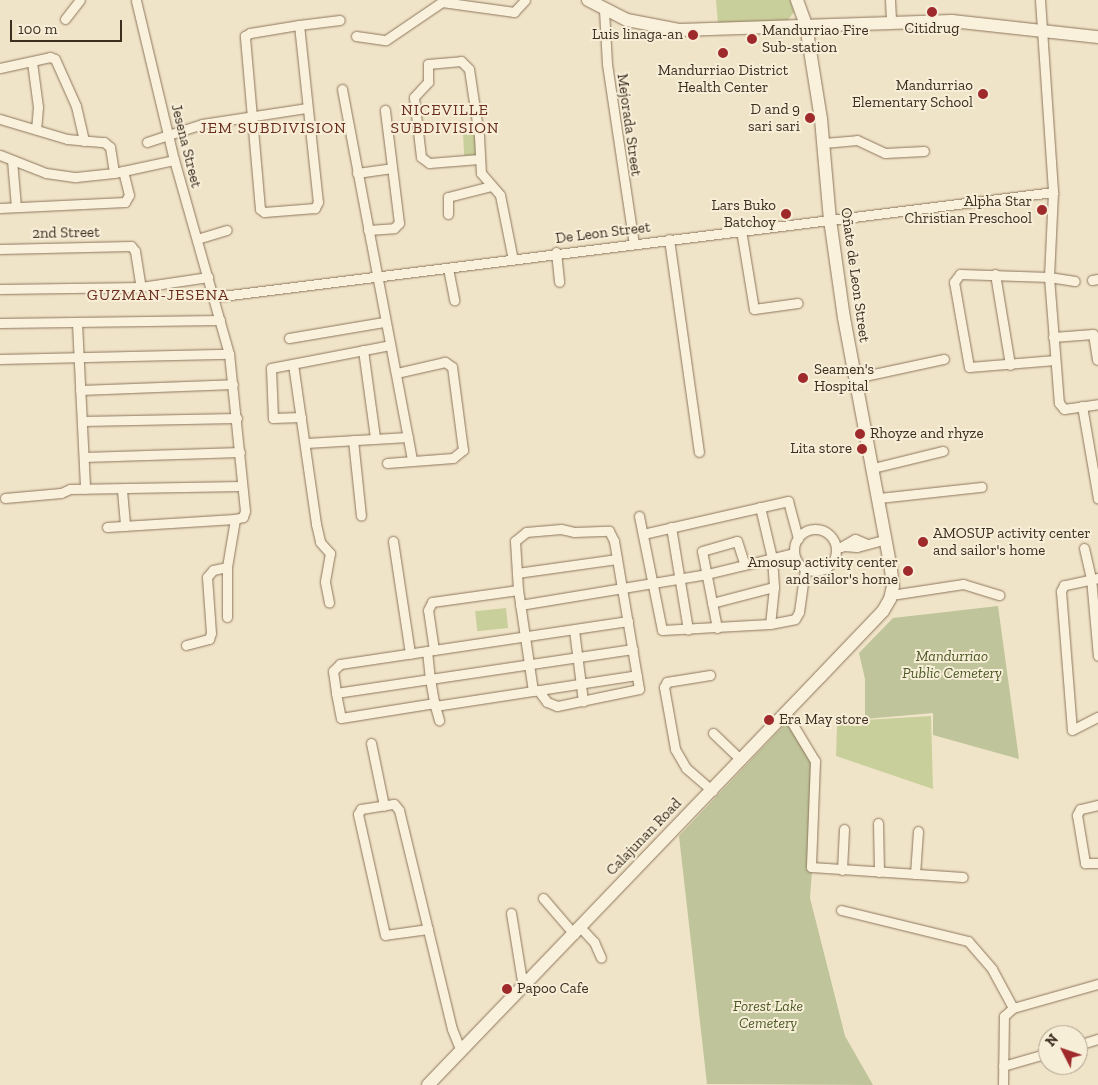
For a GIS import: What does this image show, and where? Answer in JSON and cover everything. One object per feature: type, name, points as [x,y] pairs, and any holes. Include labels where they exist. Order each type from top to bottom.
[{"type":"main road","points":[[588,0],[604,10],[648,27],[680,30],[891,21],[952,21],[1042,29],[1098,37]]},
{"type":"main road","name":"Oñate de Leon Street","points":[[797,0],[806,25],[824,143],[830,220],[855,378],[879,498],[893,586],[883,611]]},
{"type":"main road","name":"Calajunan Road","points":[[428,1085],[883,611]]},
{"type":"street","points":[[65,20],[80,0]]},
{"type":"street","name":"Jesena Street","points":[[136,0],[170,136],[174,160],[229,354],[245,511],[243,516],[235,519]]},
{"type":"street","points":[[356,36],[386,40],[442,2],[514,12],[525,0]]},
{"type":"street","points":[[890,0],[891,21]]},
{"type":"street","points":[[1040,0],[1054,192],[1049,277],[1060,408],[1098,404]]},
{"type":"street","name":"Mejorada Street","points":[[604,10],[607,64],[634,244]]},
{"type":"street","points":[[299,25],[306,108],[318,202],[315,208],[262,212],[245,36],[299,25],[340,20]]},
{"type":"street","points":[[0,68],[50,57],[57,62],[76,106],[84,141]]},
{"type":"street","points":[[479,159],[429,163],[421,157],[414,97],[428,82],[428,64],[461,60],[469,69],[479,136],[479,159],[484,180],[500,195],[513,260]]},
{"type":"street","points":[[32,62],[38,107],[36,129]]},
{"type":"street","points":[[342,89],[375,278],[397,373],[412,460]]},
{"type":"street","points":[[147,142],[202,124],[306,108]]},
{"type":"street","points":[[368,230],[398,225],[385,110]]},
{"type":"street","points":[[0,119],[84,141],[107,144],[129,195],[125,202],[0,208]]},
{"type":"street","points":[[824,143],[857,140],[886,153],[924,151]]},
{"type":"street","points":[[0,155],[46,172],[76,177],[119,172],[174,160]]},
{"type":"street","points":[[12,160],[16,207]]},
{"type":"street","points":[[357,173],[392,168]]},
{"type":"street","points":[[448,214],[448,197],[491,186]]},
{"type":"street","name":"De Leon Street","points":[[214,298],[513,260],[556,252],[1054,192]]},
{"type":"street","points":[[197,239],[227,230]]},
{"type":"street","points":[[741,230],[754,309],[798,303]]},
{"type":"street","points":[[670,239],[699,452]]},
{"type":"street","name":"2nd Street","points":[[0,249],[133,248],[141,287]]},
{"type":"street","points":[[556,252],[559,282]]},
{"type":"street","points":[[448,268],[454,300]]},
{"type":"street","points":[[1055,360],[969,367],[965,354],[956,277],[960,274],[995,274],[1049,277],[1074,281]]},
{"type":"street","points":[[995,274],[1010,365]]},
{"type":"street","points":[[0,289],[141,287],[208,277]]},
{"type":"street","points":[[0,323],[220,320]]},
{"type":"street","points":[[77,322],[85,489]]},
{"type":"street","points":[[289,338],[384,322]]},
{"type":"street","points":[[1053,337],[1093,334],[1097,360]]},
{"type":"street","points":[[300,416],[273,418],[270,369],[390,345]]},
{"type":"street","points":[[364,350],[375,438]]},
{"type":"street","points":[[0,359],[229,354]]},
{"type":"street","points":[[855,378],[944,359]]},
{"type":"street","points":[[387,464],[412,460],[454,458],[463,450],[454,372],[445,362],[397,373]]},
{"type":"street","points":[[293,364],[320,540],[330,553],[325,582],[329,603]]},
{"type":"street","points":[[80,390],[233,384]]},
{"type":"street","points":[[1082,406],[1098,499]]},
{"type":"street","points":[[82,421],[236,418]]},
{"type":"street","points":[[306,443],[408,436]]},
{"type":"street","points":[[353,440],[361,516]]},
{"type":"street","points":[[873,468],[943,450]]},
{"type":"street","points":[[84,457],[240,452]]},
{"type":"street","points":[[5,498],[85,489],[122,490],[242,486]]},
{"type":"street","points":[[879,498],[981,487]]},
{"type":"street","points":[[122,490],[125,526]]},
{"type":"street","points":[[642,534],[760,506],[790,502],[798,539],[794,553]]},
{"type":"street","points":[[760,506],[772,558],[774,587],[770,624]]},
{"type":"street","points":[[639,516],[660,628],[688,630],[770,624],[798,616],[805,569],[794,553]]},
{"type":"street","points":[[107,527],[235,519],[227,567],[227,617]]},
{"type":"street","points":[[671,527],[688,630]]},
{"type":"street","points":[[561,529],[574,532],[610,531],[623,589],[639,689],[636,692],[553,706],[535,691],[524,637],[516,574],[515,541],[526,532],[561,529]]},
{"type":"street","points":[[798,539],[809,530],[817,530],[830,536],[840,547]]},
{"type":"street","points":[[805,569],[818,571],[829,566],[840,547],[855,539],[865,543],[886,539]]},
{"type":"street","points":[[393,541],[410,654]]},
{"type":"street","points":[[717,628],[702,552],[705,548],[737,542],[745,565]]},
{"type":"street","points":[[1084,548],[1095,578],[1098,656]]},
{"type":"street","points":[[520,605],[681,579],[794,553]]},
{"type":"street","points":[[516,574],[617,558]]},
{"type":"street","points":[[186,645],[209,639],[208,577],[213,570],[227,567]]},
{"type":"street","points":[[1095,578],[1064,585],[1061,591],[1072,730],[1098,717]]},
{"type":"street","points":[[891,595],[963,584],[999,594]]},
{"type":"street","points":[[712,602],[774,587]]},
{"type":"street","points":[[439,720],[430,679],[428,610],[432,602],[518,590]]},
{"type":"street","points":[[628,621],[336,665],[333,671],[336,693],[341,718],[637,675]]},
{"type":"street","points":[[574,630],[583,701]]},
{"type":"street","points":[[336,693],[633,648]]},
{"type":"street","points":[[710,675],[667,682],[664,687],[675,749],[686,768],[712,791]]},
{"type":"street","points":[[786,713],[815,761],[810,865],[842,870],[963,877]]},
{"type":"street","points":[[713,733],[741,760]]},
{"type":"street","points":[[371,743],[384,806]]},
{"type":"street","points":[[428,929],[385,935],[358,814],[361,809],[394,804],[400,810],[452,1029],[461,1051]]},
{"type":"street","points":[[1098,805],[1080,809],[1077,815],[1085,863],[1098,863]]},
{"type":"street","points":[[878,823],[879,872]]},
{"type":"street","points":[[842,870],[844,828]]},
{"type":"street","points":[[915,874],[918,831]]},
{"type":"street","points":[[543,898],[577,930],[594,942],[601,958]]},
{"type":"street","points":[[840,910],[968,941],[992,969],[1013,1008]]},
{"type":"street","points":[[511,913],[522,987]]},
{"type":"street","points":[[1003,1085],[1004,1016],[1013,1008],[1098,984]]},
{"type":"street","points":[[1002,1066],[1038,1056]]},
{"type":"green space","points":[[716,0],[790,0],[794,12],[788,20],[718,23]]},
{"type":"green space","points":[[475,133],[476,155],[464,156],[463,134]]},
{"type":"green space","name":"Mandurriao Public Cemetery","points":[[998,606],[1019,759],[933,735],[933,713],[865,719],[865,679],[859,653],[893,618]]},
{"type":"green space","points":[[506,608],[508,628],[477,631],[475,611]]},
{"type":"green space","points":[[847,716],[864,716],[865,720],[931,716],[933,789],[836,756],[837,726]]},
{"type":"green space","name":"Forest Lake Cemetery","points":[[788,721],[813,763],[807,870],[812,871],[810,898],[845,1036],[873,1085],[707,1084],[679,836]]},
{"type":"place","name":"Citidrug","points":[[932,12]]},
{"type":"place","name":"Luis linaga-an","points":[[693,35]]},
{"type":"place","name":"Mandurriao Fire Sub-station","points":[[752,39]]},
{"type":"place","name":"Mandurriao District Health Center","points":[[723,53]]},
{"type":"place","name":"Mandurriao Elementary School","points":[[983,94]]},
{"type":"place","name":"D and 9 sari sari","points":[[810,118]]},
{"type":"place","name":"Alpha Star Christian Preschool","points":[[1042,210]]},
{"type":"place","name":"Lars Buko Batchoy","points":[[786,214]]},
{"type":"place","name":"Seamen's Hospital","points":[[803,378]]},
{"type":"place","name":"Rhoyze and rhyze","points":[[860,434]]},
{"type":"place","name":"Lita store","points":[[862,449]]},
{"type":"place","name":"AMOSUP activity center and sailor's home","points":[[923,542]]},
{"type":"place","name":"Amosup activity center and sailor's home","points":[[908,571]]},
{"type":"place","name":"Era May store","points":[[769,720]]},
{"type":"place","name":"Papoo Cafe","points":[[507,989]]},
{"type":"district","name":"NICEVILLE SUBDIVISION","points":[[445,119]]},
{"type":"district","name":"JEM SUBDIVISION","points":[[273,128]]},
{"type":"district","name":"GUZMAN-JESENA","points":[[158,295]]}]
